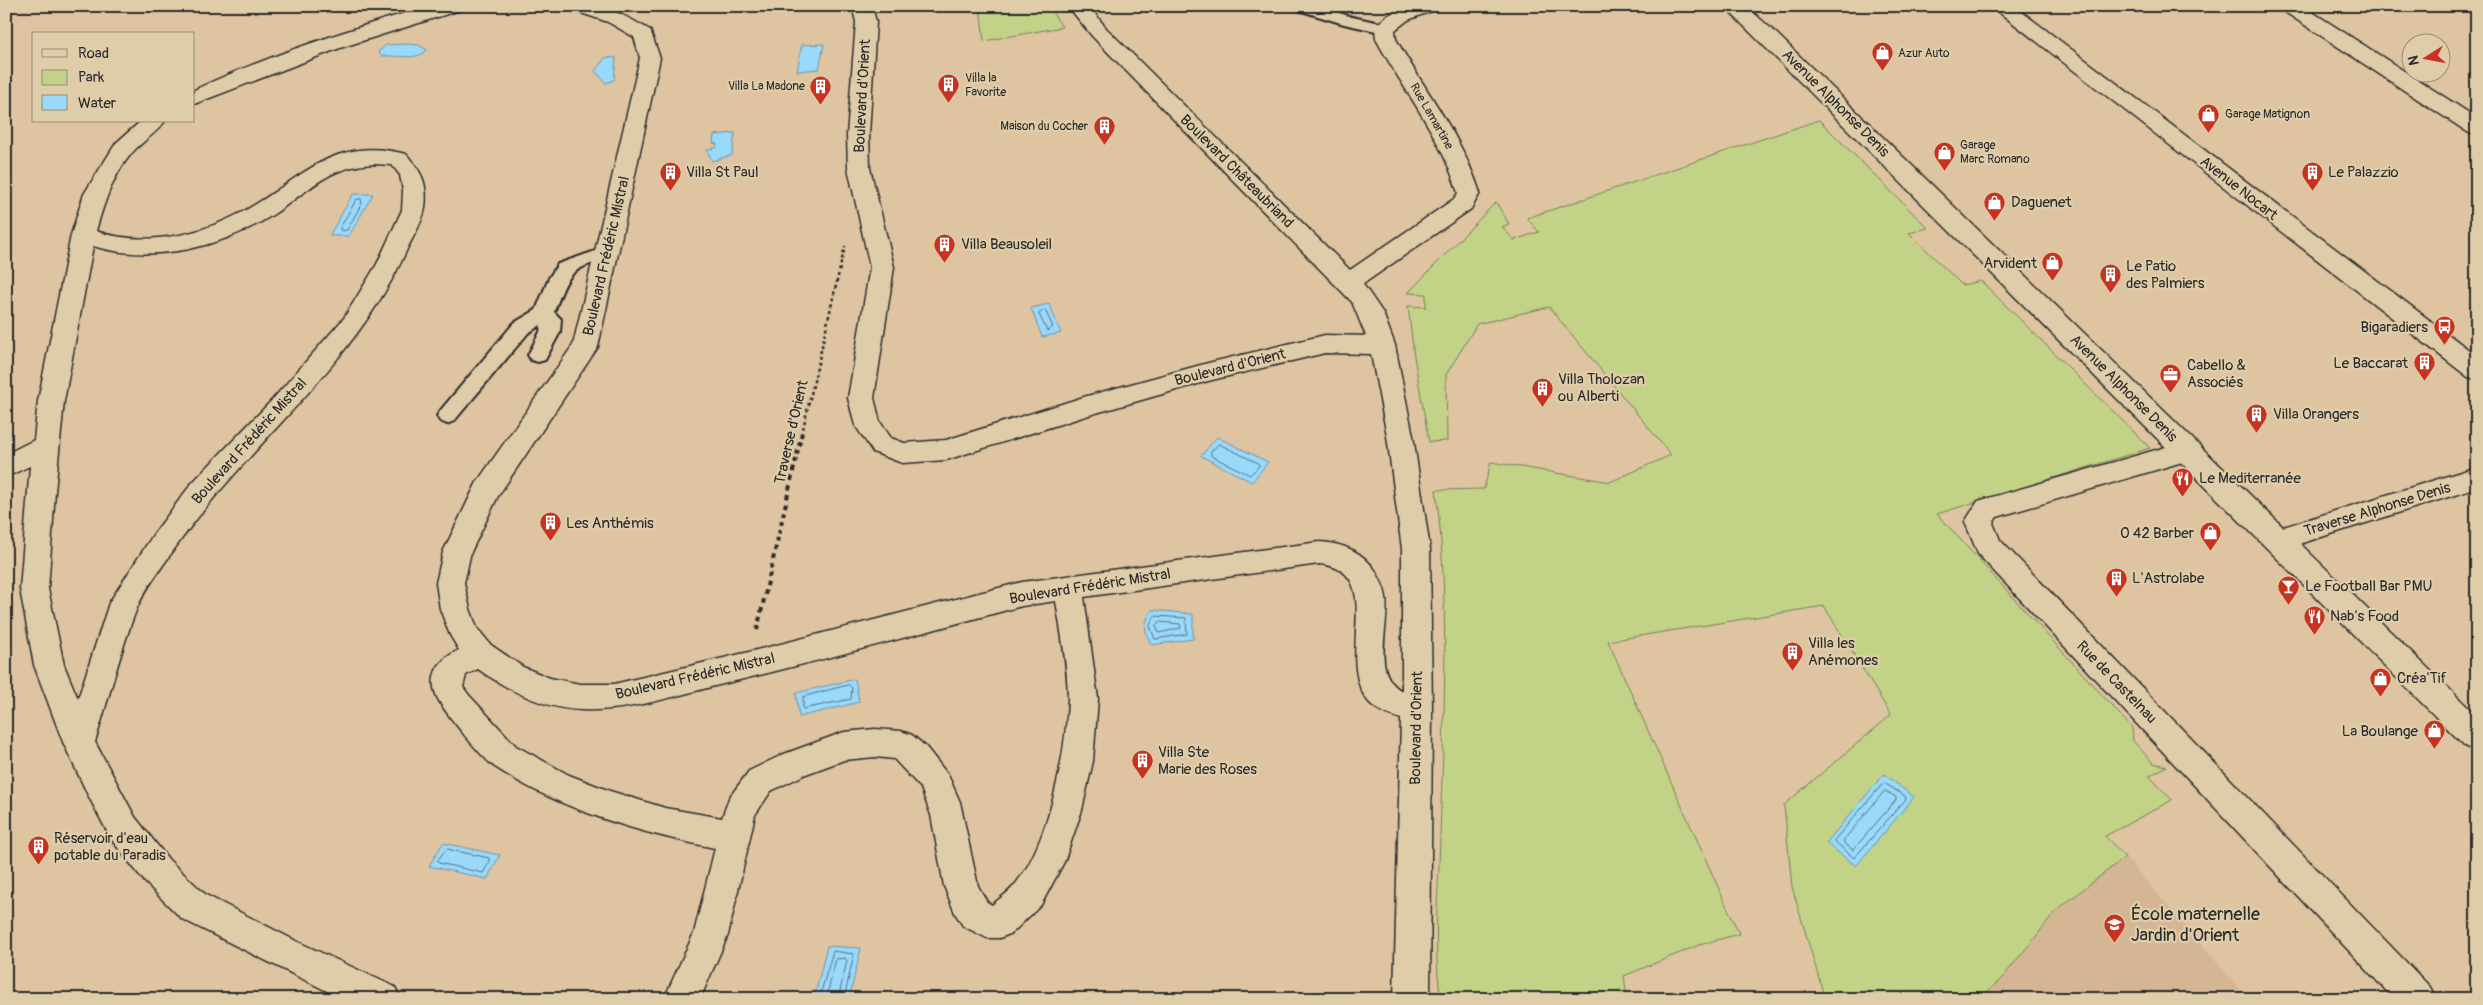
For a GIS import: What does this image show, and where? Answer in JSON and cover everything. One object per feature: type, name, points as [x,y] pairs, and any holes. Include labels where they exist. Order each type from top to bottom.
[{"type":"street","points":[[195,98],[224,83],[424,13],[453,6]]},
{"type":"street","name":"Boulevard Frédéric Mistral","points":[[579,6],[630,25],[644,34],[650,58],[585,347],[487,490],[457,552],[450,583],[455,609],[465,635],[480,654],[521,680],[548,691],[580,697],[614,696],[749,665],[1022,594],[1319,553],[1336,554],[1352,562],[1362,574],[1372,592],[1369,665],[1376,687],[1394,704],[1417,710]]},
{"type":"street","name":"Boulevard d'Orient","points":[[862,6],[866,22],[858,141],[859,168],[882,268],[861,398],[868,425],[882,444],[902,453],[946,450],[1105,400],[1208,372],[1325,344],[1382,345],[1400,436],[1416,549],[1417,710],[1411,962],[1412,999]]},
{"type":"street","name":"Boulevard Châteaubriand","points":[[1078,6],[1099,32],[1361,296],[1371,313],[1382,345]]},
{"type":"street","points":[[1385,28],[1401,16],[1427,6]]},
{"type":"street","name":"Avenue Alphonse Denis","points":[[1734,6],[1770,38],[2477,738]]},
{"type":"street","name":"Avenue Alphonse Denis","points":[[1758,6],[1770,38]]},
{"type":"street","name":"Avenue Nocart","points":[[2001,6],[2477,370]]},
{"type":"street","points":[[2289,6],[2477,128]]},
{"type":"street","name":"Rue Lamartine","points":[[1348,283],[1463,204],[1469,193],[1466,180],[1446,136],[1392,50],[1386,39],[1385,28]]},
{"type":"street","points":[[153,122],[124,148],[95,194],[83,235],[51,401],[34,589],[49,665],[79,742],[123,828],[157,871],[194,907],[284,954],[383,999]]},
{"type":"street","name":"Boulevard Frédéric Mistral","points":[[79,742],[124,603],[163,543],[202,491],[282,406],[353,324],[389,264],[412,210],[414,190],[411,172],[398,159],[370,155],[329,164],[265,209],[233,226],[197,238],[135,247],[110,244],[83,235]]},
{"type":"street","points":[[6,467],[46,445]]},
{"type":"street","name":"Rue de Castelnau","points":[[2187,451],[1988,510],[1979,522],[1988,546],[2418,999]]},
{"type":"street","name":"Traverse Alphonse Denis","points":[[2277,540],[2477,477]]},
{"type":"street","points":[[682,999],[711,934],[740,809],[760,780],[795,764],[844,746],[875,743],[902,745],[931,772],[944,801],[963,894],[973,914],[986,922],[1000,921],[1029,894],[1046,862],[1066,810],[1077,761],[1083,699],[1076,633],[1068,588]]},
{"type":"street","points":[[480,654],[455,666],[450,674],[448,688],[458,704],[505,756],[558,785],[608,805],[665,823],[734,836]]},
{"type":"lane","points":[[1300,6],[1350,21],[1385,28]]},
{"type":"lane","points":[[447,416],[463,394],[521,328],[544,314],[558,278],[564,268],[607,253]]},
{"type":"lane","points":[[538,355],[550,332],[551,319],[544,314]]},
{"type":"path","name":"Traverse d'Orient","points":[[749,665],[850,222],[868,213]]},
{"type":"shaded area","name":"École maternelle Jardin d'Orient","points":[[2125,857],[2249,999],[1980,999],[2003,977],[2058,909]]},
{"type":"green space","points":[[980,6],[1048,6],[1062,27],[984,41]]},
{"type":"green space","points":[[1819,120],[1928,228],[1909,233],[1962,285],[1981,281],[2150,448],[1937,514],[2132,728],[2133,741],[2153,763],[2167,766],[2149,776],[2172,800],[2105,836],[2125,857],[2058,909],[2003,977],[1980,999],[1825,999],[1792,887],[1784,805],[1891,715],[1824,606],[1608,641],[1739,934],[1699,945],[1624,976],[1627,999],[1441,999],[1436,938],[1445,662],[1443,576],[1436,490],[1484,489],[1491,462],[1610,482],[1671,455],[1549,307],[1477,324],[1446,375],[1447,441],[1429,442],[1414,356],[1408,306],[1426,307],[1426,294],[1408,293],[1496,202],[1509,224],[1502,227],[1514,240],[1539,232],[1527,218]]},
{"type":"water","points":[[824,44],[819,69],[797,71],[802,45]]},
{"type":"water","points":[[386,45],[419,45],[427,50],[418,55],[407,57],[382,56],[378,52]]},
{"type":"water","points":[[606,57],[616,58],[614,80],[606,83],[595,71]]},
{"type":"water","points":[[735,133],[732,155],[712,161],[707,150],[716,148],[717,144],[713,143],[714,135]]},
{"type":"water","points":[[353,194],[373,194],[349,236],[329,236]]},
{"type":"water","points":[[1049,304],[1061,333],[1042,337],[1031,308]]},
{"type":"water","points":[[1217,437],[1268,462],[1252,482],[1201,456]]},
{"type":"water","points":[[1152,610],[1193,614],[1193,639],[1152,645],[1147,636],[1146,624]]},
{"type":"water","points":[[855,679],[859,702],[799,717],[796,693]]},
{"type":"water","points":[[1884,774],[1914,797],[1856,866],[1826,843]]},
{"type":"water","points":[[443,843],[500,855],[487,879],[429,866]]},
{"type":"water","points":[[827,946],[861,948],[849,999],[814,999]]},
{"type":"place","name":"Azur Auto","points":[[1882,72]]},
{"type":"place","name":"Villa la Favorite","points":[[949,104]]},
{"type":"place","name":"Villa La Madone","points":[[821,105]]},
{"type":"place","name":"Garage Matignon","points":[[2209,133]]},
{"type":"place","name":"Maison du Cocher","points":[[1104,145]]},
{"type":"place","name":"Garage Marc Romano","points":[[1944,171]]},
{"type":"place","name":"Villa St Paul","points":[[670,191]]},
{"type":"place","name":"Le Palazzio","points":[[2312,191]]},
{"type":"place","name":"Daguenet","points":[[1995,221]]},
{"type":"place","name":"Villa Beausoleil","points":[[945,263]]},
{"type":"place","name":"Arvident","points":[[2053,282]]},
{"type":"place","name":"Le Patio des Palmiers","points":[[2110,294]]},
{"type":"place","name":"Bigaradiers","points":[[2444,346]]},
{"type":"place","name":"Le Baccarat","points":[[2424,382]]},
{"type":"place","name":"Cabello & Associés","points":[[2171,393]]},
{"type":"place","name":"Villa Tholozan ou Alberti","points":[[1542,407]]},
{"type":"place","name":"Villa Orangers","points":[[2257,433]]},
{"type":"place","name":"Le Mediterranée","points":[[2183,497]]},
{"type":"place","name":"Les Anthémis","points":[[550,542]]},
{"type":"place","name":"O 42 Barber","points":[[2210,552]]},
{"type":"place","name":"L'Astrolabe","points":[[2116,597]]},
{"type":"place","name":"Le Football Bar PMU","points":[[2289,605]]},
{"type":"place","name":"Nab's Food","points":[[2314,635]]},
{"type":"place","name":"Villa les Anémones","points":[[1792,671]]},
{"type":"place","name":"Créa'Tif","points":[[2381,697]]},
{"type":"place","name":"La Boulange","points":[[2434,750]]},
{"type":"place","name":"Villa Ste Marie des Roses","points":[[1142,780]]},
{"type":"place","name":"Réservoir d'eau potable du Paradis","points":[[38,866]]},
{"type":"place","name":"École maternelle Jardin d'Orient","points":[[2115,943]]}]
